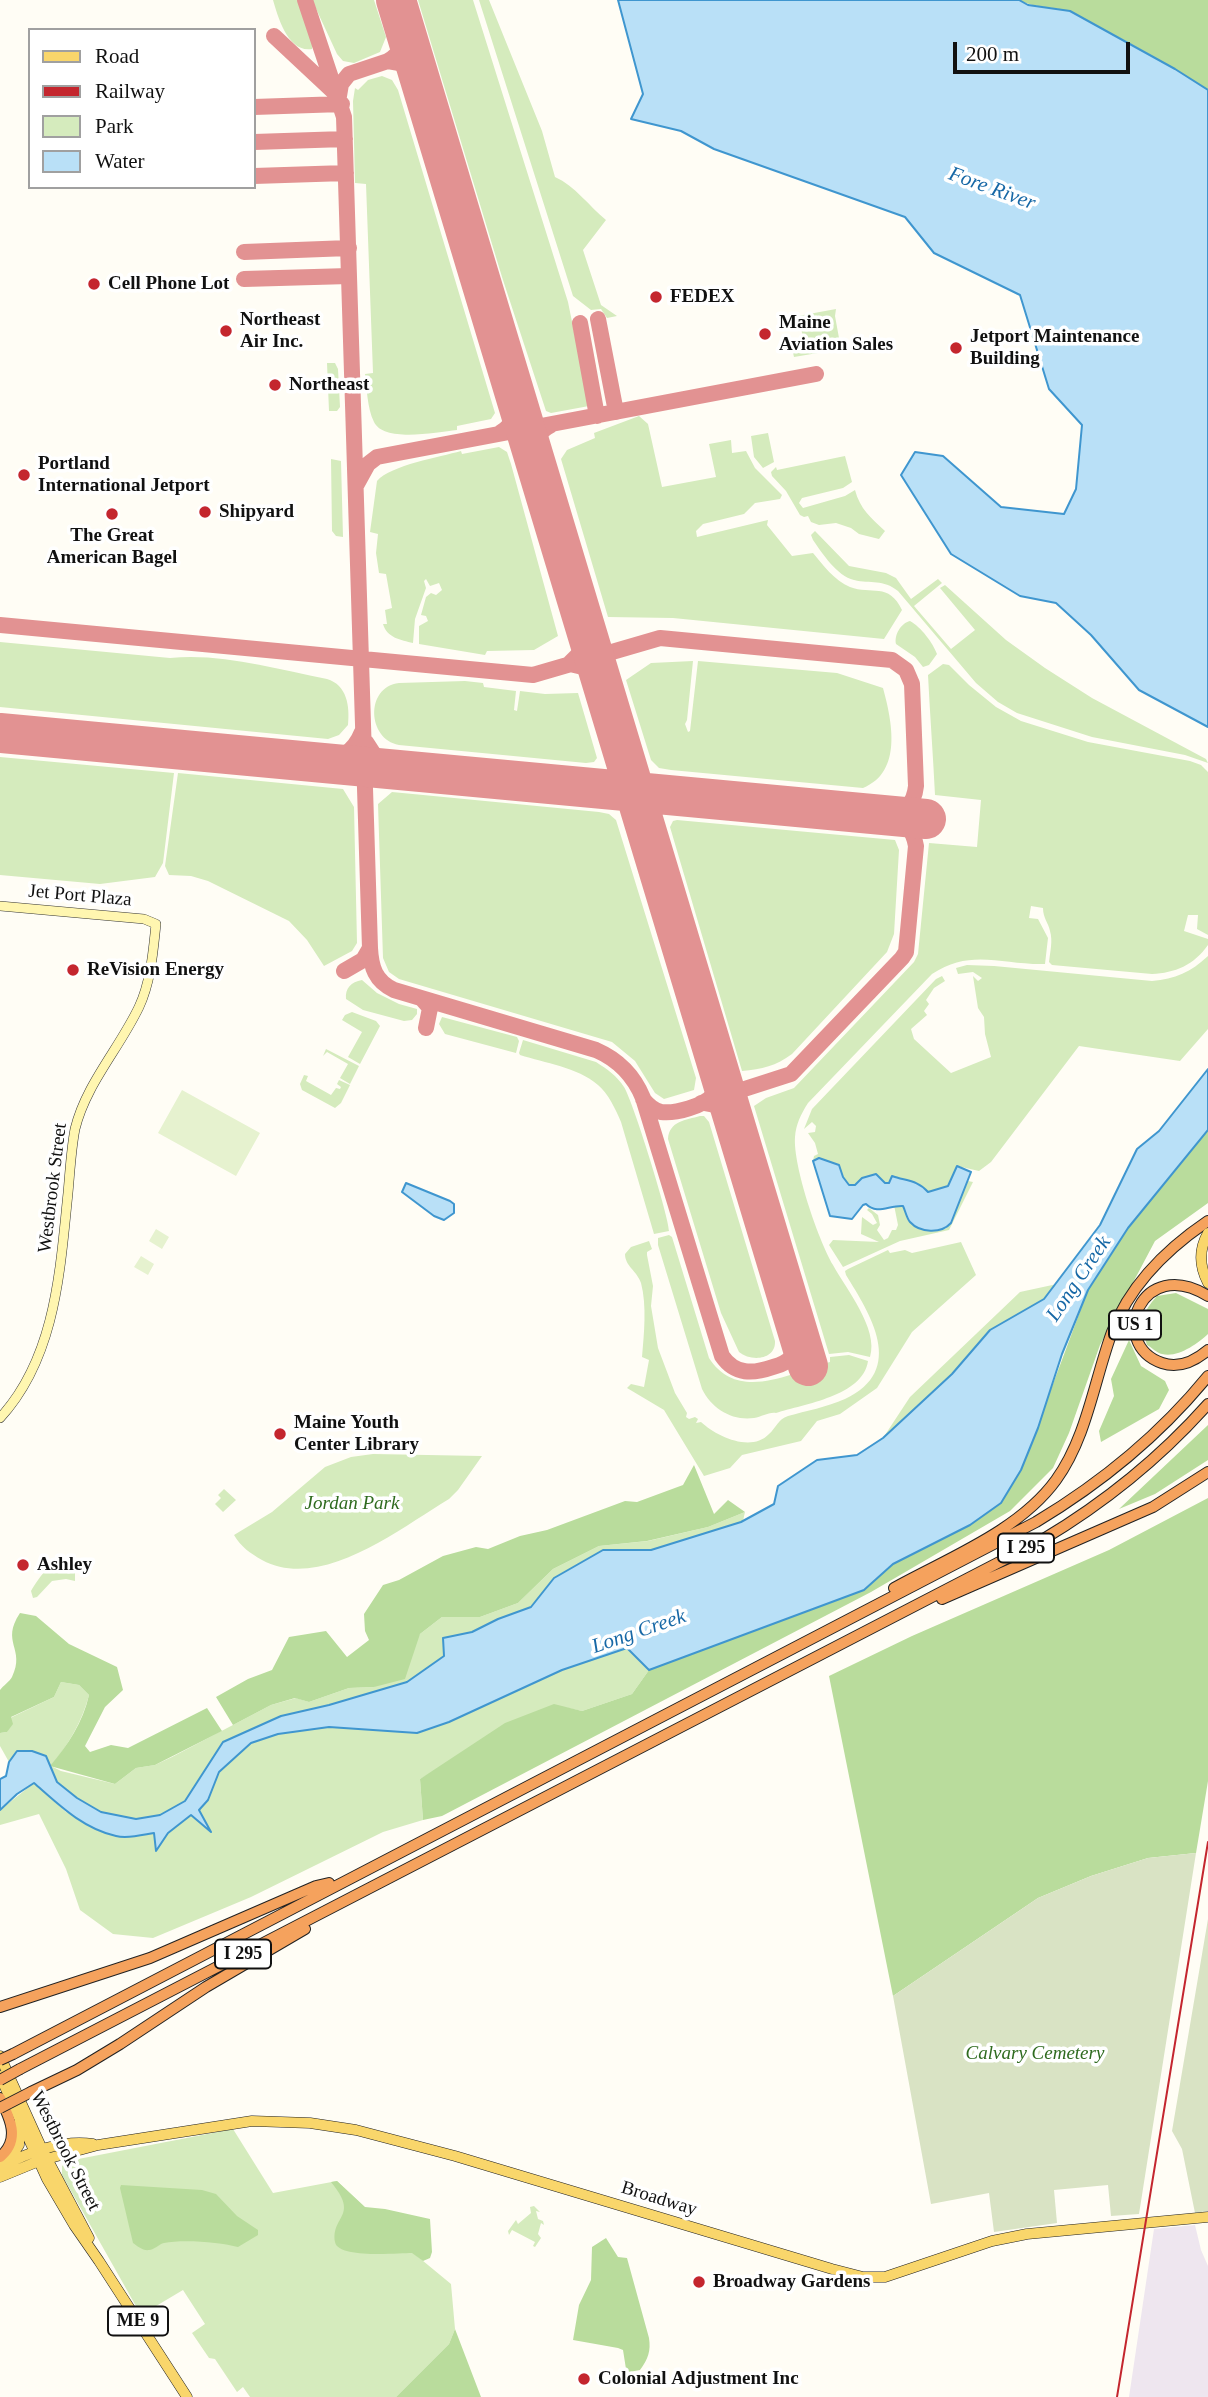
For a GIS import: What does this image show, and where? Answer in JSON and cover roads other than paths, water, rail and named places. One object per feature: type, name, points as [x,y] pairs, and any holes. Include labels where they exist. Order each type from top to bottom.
[{"type":"highway","points":[[843,1621],[877,1597],[1005,1527],[1043,1495],[1057,1479],[1075,1447],[1113,1329],[1125,1306],[1167,1254],[1208,1221]]},
{"type":"highway","name":"US 1","points":[[1208,1296],[1184,1286],[1161,1287],[1148,1294],[1141,1303],[1134,1324],[1140,1345],[1147,1354],[1162,1363],[1187,1364],[1208,1350]]},
{"type":"highway","name":"I 295","points":[[0,2058],[13,2054],[1017,1533],[1073,1499],[1141,1447],[1208,1376]]},
{"type":"highway","name":"I 295","points":[[0,2078],[1022,1550],[1070,1522],[1142,1469],[1208,1404]]},
{"type":"highway","points":[[818,1656],[1146,1510],[1179,1493],[1208,1472]]},
{"type":"highway","points":[[0,2108],[78,2070],[206,1987],[466,1839]]},
{"type":"highway","points":[[0,2007],[150,1958],[316,1886],[348,1878]]},
{"type":"highway","points":[[0,1998],[89,1979]]},
{"type":"highway","points":[[0,2098],[13,2133],[10,2147],[0,2158]]},
{"type":"main road","points":[[1208,1233],[1203,1242],[1201,1259],[1208,1283]]},
{"type":"main road","name":"Westbrook Street","points":[[0,2058],[40,2155]]},
{"type":"main road","name":"Westbrook Street","points":[[0,2078],[74,2225],[187,2397]]},
{"type":"main road","points":[[0,2167],[13,2156],[19,2146],[20,2129],[16,2109]]},
{"type":"main road","name":"Broadway","points":[[0,2167],[40,2155],[252,2121],[294,2121],[335,2126],[455,2156],[774,2253],[872,2278],[885,2277],[992,2241],[1027,2234],[1208,2217]]},
{"type":"main road","name":"Broadway","points":[[0,2177],[40,2155]]},
{"type":"street","name":"Jet Port Plaza","points":[[0,906],[144,919],[156,924]]},
{"type":"street","name":"Westbrook Street","points":[[0,1418],[27,1380],[47,1331],[62,1254],[76,1129],[84,1103],[143,996],[149,975],[156,924]]},
{"type":"water","name":"Fore River","points":[[618,0],[1019,0],[1028,5],[1070,11],[1208,90],[1208,727],[1139,690],[1091,635],[1056,603],[1020,596],[951,554],[901,475],[915,452],[943,456],[1001,507],[1064,514],[1076,489],[1082,425],[1049,389],[1020,295],[934,253],[905,217],[714,149],[681,131],[631,119],[643,94]]},
{"type":"water","name":"Long Creek","points":[[1208,1069],[1208,1130],[1128,1228],[1088,1290],[1021,1470],[1001,1503],[970,1525],[893,1564],[864,1590],[649,1670],[627,1648],[562,1670],[449,1722],[417,1733],[329,1727],[278,1734],[251,1743],[219,1772],[208,1800],[199,1810],[211,1832],[191,1815],[168,1833],[156,1851],[154,1833],[125,1837],[104,1833],[72,1815],[34,1783],[0,1810],[0,1779],[6,1776],[9,1762],[17,1751],[32,1751],[46,1756],[57,1782],[101,1812],[136,1819],[160,1815],[185,1801],[223,1742],[281,1716],[407,1682],[444,1656],[443,1638],[472,1632],[531,1607],[554,1578],[603,1550],[651,1550],[741,1522],[774,1504],[778,1486],[817,1460],[857,1455],[883,1438],[952,1374],[990,1330],[1044,1299],[1100,1225],[1137,1149],[1159,1131]]},
{"type":"water","points":[[819,1158],[839,1165],[849,1185],[855,1185],[862,1178],[876,1174],[885,1183],[889,1183],[892,1176],[916,1183],[928,1192],[948,1186],[957,1166],[971,1172],[951,1223],[942,1229],[930,1231],[914,1226],[903,1206],[874,1209],[866,1204],[852,1219],[830,1216],[813,1161]]},
{"type":"water","points":[[406,1183],[450,1201],[454,1204],[454,1213],[444,1220],[434,1216],[402,1192]]},
{"type":"railway","points":[[1117,2397],[1208,1842]]},
{"type":"place","name":"Cell Phone Lot","points":[[94,284]]},
{"type":"place","name":"FEDEX","points":[[656,297]]},
{"type":"place","name":"Northeast Air Inc.","points":[[226,331]]},
{"type":"place","name":"Maine Aviation Sales","points":[[765,334]]},
{"type":"place","name":"Jetport Maintenance Building","points":[[956,348]]},
{"type":"place","name":"Northeast","points":[[275,385]]},
{"type":"place","name":"Portland International Jetport","points":[[24,475]]},
{"type":"place","name":"Shipyard","points":[[205,512]]},
{"type":"place","name":"The Great American Bagel","points":[[112,514]]},
{"type":"place","name":"ReVision Energy","points":[[73,970]]},
{"type":"place","name":"Maine Youth Center Library","points":[[280,1434]]},
{"type":"place","name":"Ashley","points":[[23,1565]]},
{"type":"place","name":"Broadway Gardens","points":[[699,2282]]},
{"type":"place","name":"Colonial Adjustment Inc","points":[[584,2379]]},
{"type":"park label","name":"Jordan Park","points":[[352,1504]]},
{"type":"park label","name":"Calvary Cemetery","points":[[1035,2054]]}]
